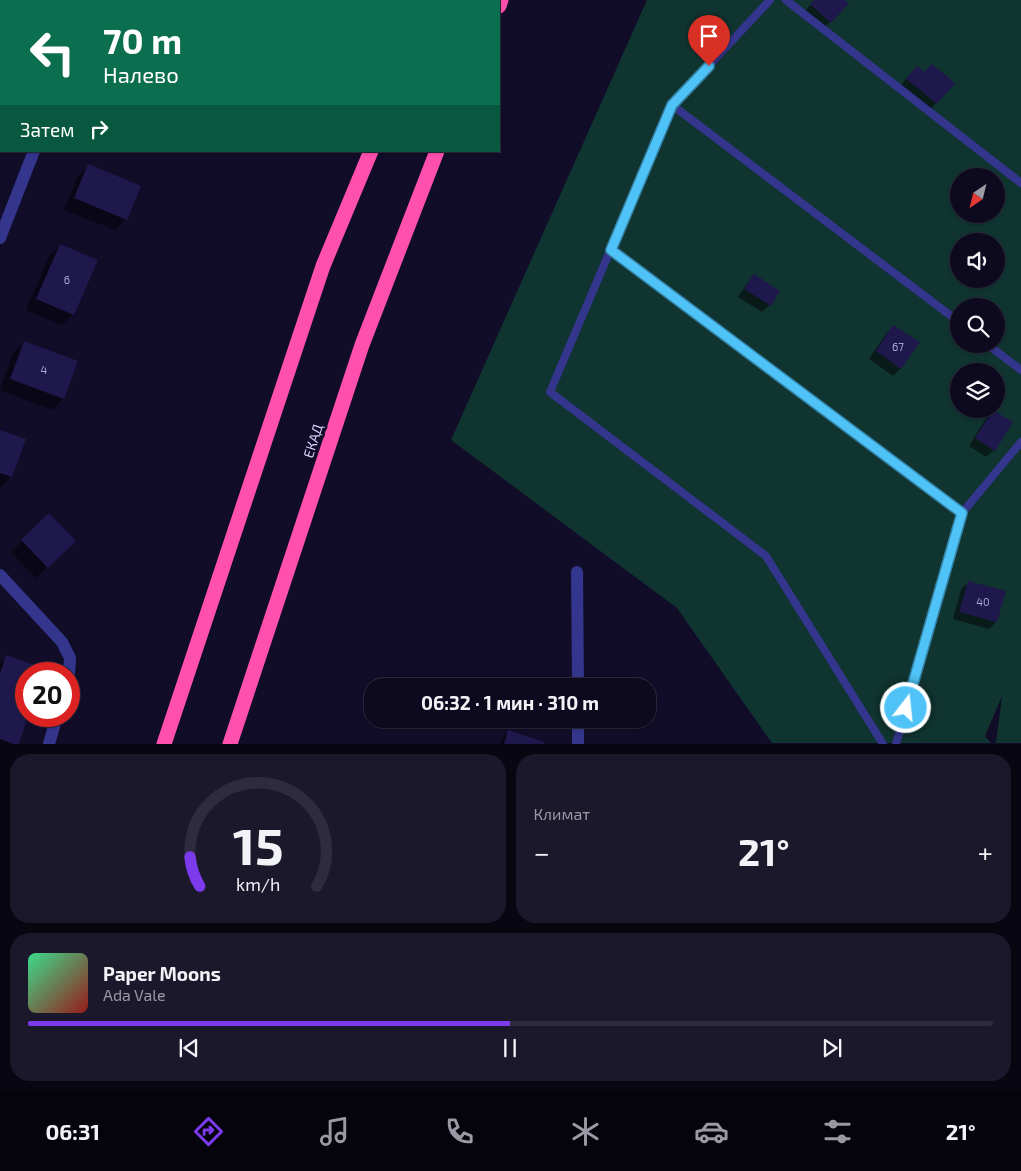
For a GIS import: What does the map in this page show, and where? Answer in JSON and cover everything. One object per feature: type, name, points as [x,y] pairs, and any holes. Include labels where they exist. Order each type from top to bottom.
[{"type":"highway","points":[[164,744],[323,266],[371,152]]},
{"type":"highway","name":"ЕКАД","points":[[230,744],[362,345],[437,152]]},
{"type":"street","points":[[0,238],[34,152]]},
{"type":"street","points":[[577,572],[578,678]]},
{"type":"street","points":[[0,575],[62,642],[70,658],[70,662]]},
{"type":"street","points":[[49,744],[54,727]]},
{"type":"street","points":[[578,728],[578,744]]},
{"type":"lane","points":[[770,0],[672,105],[550,392],[766,556],[883,744]]},
{"type":"lane","points":[[786,0],[1021,183]]},
{"type":"lane","points":[[672,105],[950,315]]},
{"type":"lane","points":[[611,250],[962,513]]},
{"type":"lane","points":[[999,353],[1021,370]]},
{"type":"lane","points":[[896,744],[962,513],[1021,442]]},
{"type":"green space","points":[[647,0],[1021,0],[1021,743],[996,743],[1002,696],[985,736],[991,743],[772,743],[677,608],[451,440]]},
{"type":"building","points":[[814,0],[845,0],[849,3],[831,23],[810,4]]},
{"type":"building","points":[[932,64],[955,83],[937,104],[906,79],[917,66],[925,72]]},
{"type":"building","points":[[88,164],[141,186],[127,220],[74,198]]},
{"type":"building","points":[[60,244],[98,260],[74,315],[36,299]]},
{"type":"building","points":[[754,274],[780,291],[771,306],[744,289]]},
{"type":"building","points":[[893,325],[920,342],[901,369],[876,351]]},
{"type":"building","points":[[24,341],[78,361],[64,399],[10,379]]},
{"type":"building","points":[[1005,417],[1013,422],[995,451],[975,438],[988,418]]},
{"type":"building","points":[[0,430],[26,439],[12,477],[0,473]]},
{"type":"building","points":[[49,513],[76,541],[48,568],[21,540]]},
{"type":"building","points":[[968,581],[1006,591],[997,622],[959,612]]},
{"type":"building","points":[[6,655],[26,662],[15,662],[15,727],[24,727],[19,744],[13,744],[0,739],[0,674]]},
{"type":"building","points":[[508,730],[544,742],[544,744],[504,744]]},
{"type":"route","points":[[709,66],[672,105],[611,250],[962,513],[906,708]]}]
